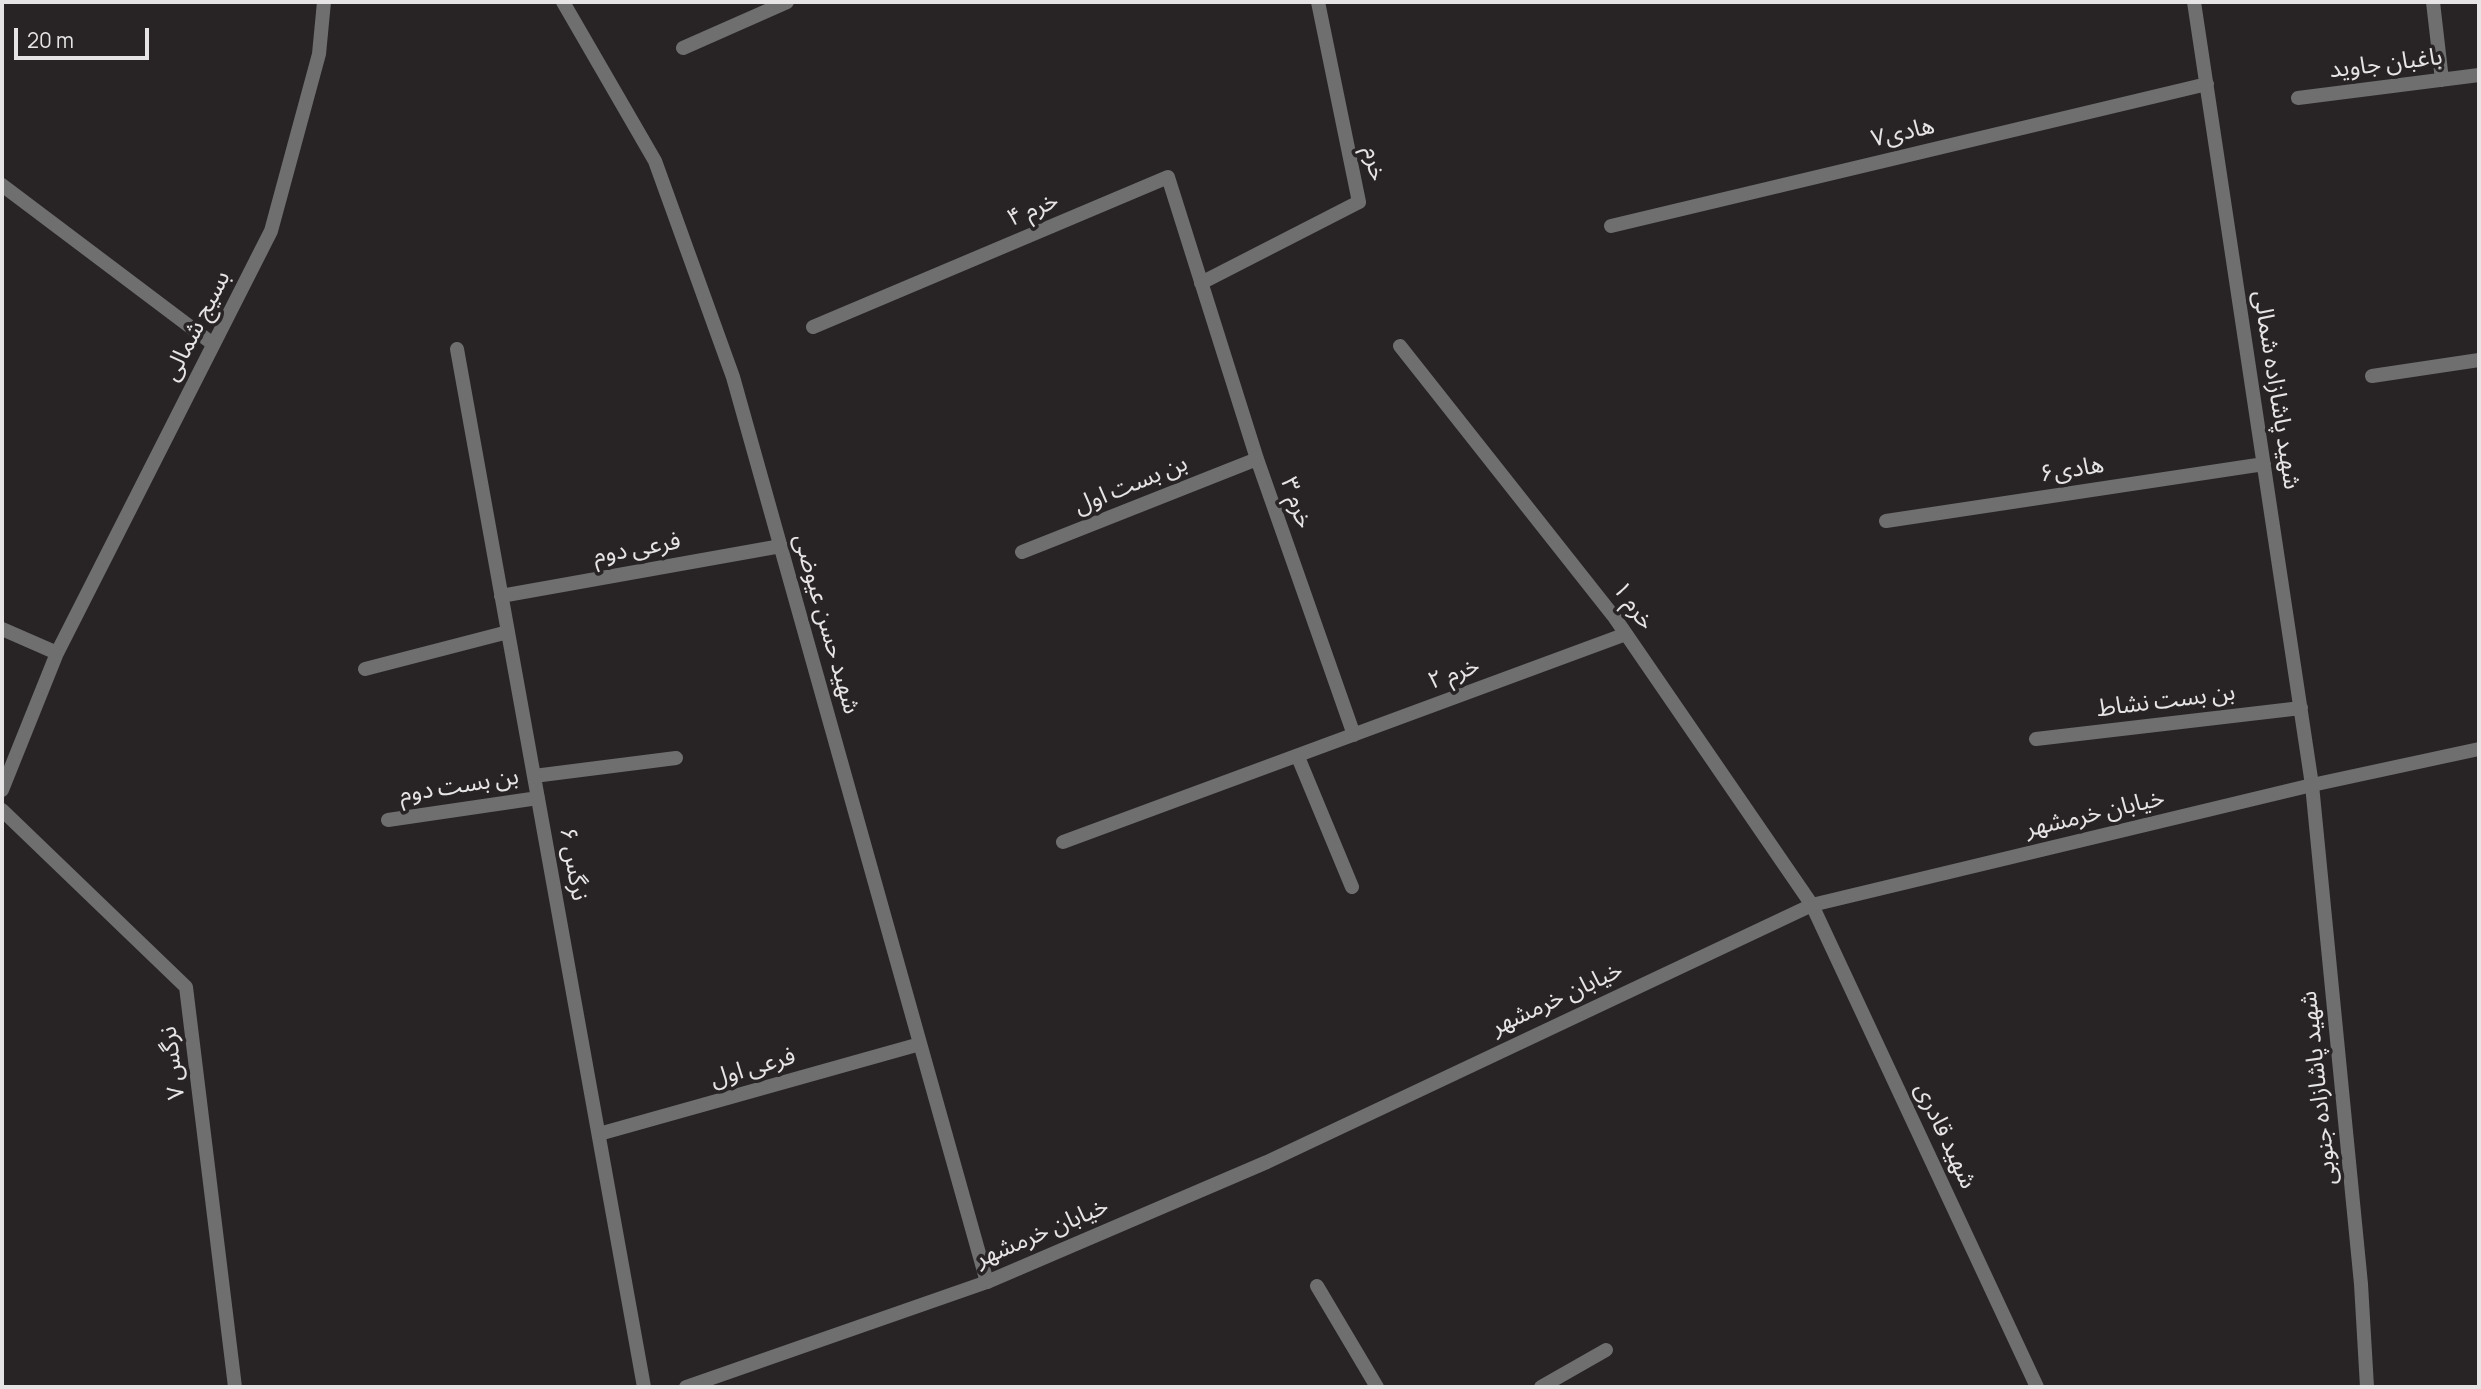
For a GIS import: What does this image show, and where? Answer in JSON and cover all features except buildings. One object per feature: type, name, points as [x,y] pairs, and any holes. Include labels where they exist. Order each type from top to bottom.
[{"type":"street","name":"بسیج شمالی","points":[[2,790],[57,653],[271,231],[319,54],[324,2]]},
{"type":"street","name":"شهید حسن عیوضی","points":[[562,2],[655,161],[733,377],[987,1282]]},
{"type":"street","points":[[683,48],[787,2]]},
{"type":"street","name":"خرم","points":[[1201,283],[1359,202],[1318,2]]},
{"type":"street","name":"شهید پاشازاده شمالی","points":[[2194,2],[2312,785]]},
{"type":"street","points":[[2432,2],[2442,80]]},
{"type":"street","name":"باغبان جاوید","points":[[2298,98],[2479,75]]},
{"type":"street","name":"هادی۷","points":[[1611,226],[2207,84]]},
{"type":"street","name":"خرم ۴","points":[[813,327],[1168,177],[1201,283]]},
{"type":"street","points":[[2,185],[213,344]]},
{"type":"street","name":"خرم ۳","points":[[1201,283],[1256,459],[1354,735]]},
{"type":"street","name":"خرم ۱","points":[[1400,346],[1626,635],[1812,905]]},
{"type":"street","name":"نرگس ۶","points":[[457,349],[644,1387]]},
{"type":"street","points":[[2372,376],[2479,360]]},
{"type":"street","name":"بن بست اول","points":[[1022,552],[1256,459]]},
{"type":"street","name":"هادی۶","points":[[1886,521],[2264,464]]},
{"type":"street","name":"فرعی دوم","points":[[501,596],[781,546]]},
{"type":"street","points":[[2,629],[57,653]]},
{"type":"street","points":[[365,669],[508,632]]},
{"type":"street","name":"خرم ۲","points":[[1063,842],[1626,635]]},
{"type":"street","name":"بن بست نشاط","points":[[2036,739],[2301,708]]},
{"type":"street","name":"خیابان خرمشهر","points":[[686,1387],[987,1282],[1267,1162],[1812,905],[2312,785],[2479,749]]},
{"type":"street","points":[[1298,757],[1352,887]]},
{"type":"street","points":[[534,776],[676,758]]},
{"type":"street","name":"شهید پاشازاده جنوبی","points":[[2312,785],[2360,1270],[2367,1387]]},
{"type":"street","name":"بن بست دوم","points":[[388,820],[538,798]]},
{"type":"street","name":"نرگس ۷","points":[[2,810],[186,987],[235,1387]]},
{"type":"street","name":"شهید قادری","points":[[1812,905],[2037,1387]]},
{"type":"street","name":"فرعی اول","points":[[598,1134],[920,1044]]},
{"type":"street","points":[[1317,1286],[1377,1387]]},
{"type":"street","points":[[1541,1387],[1605,1350]]}]
